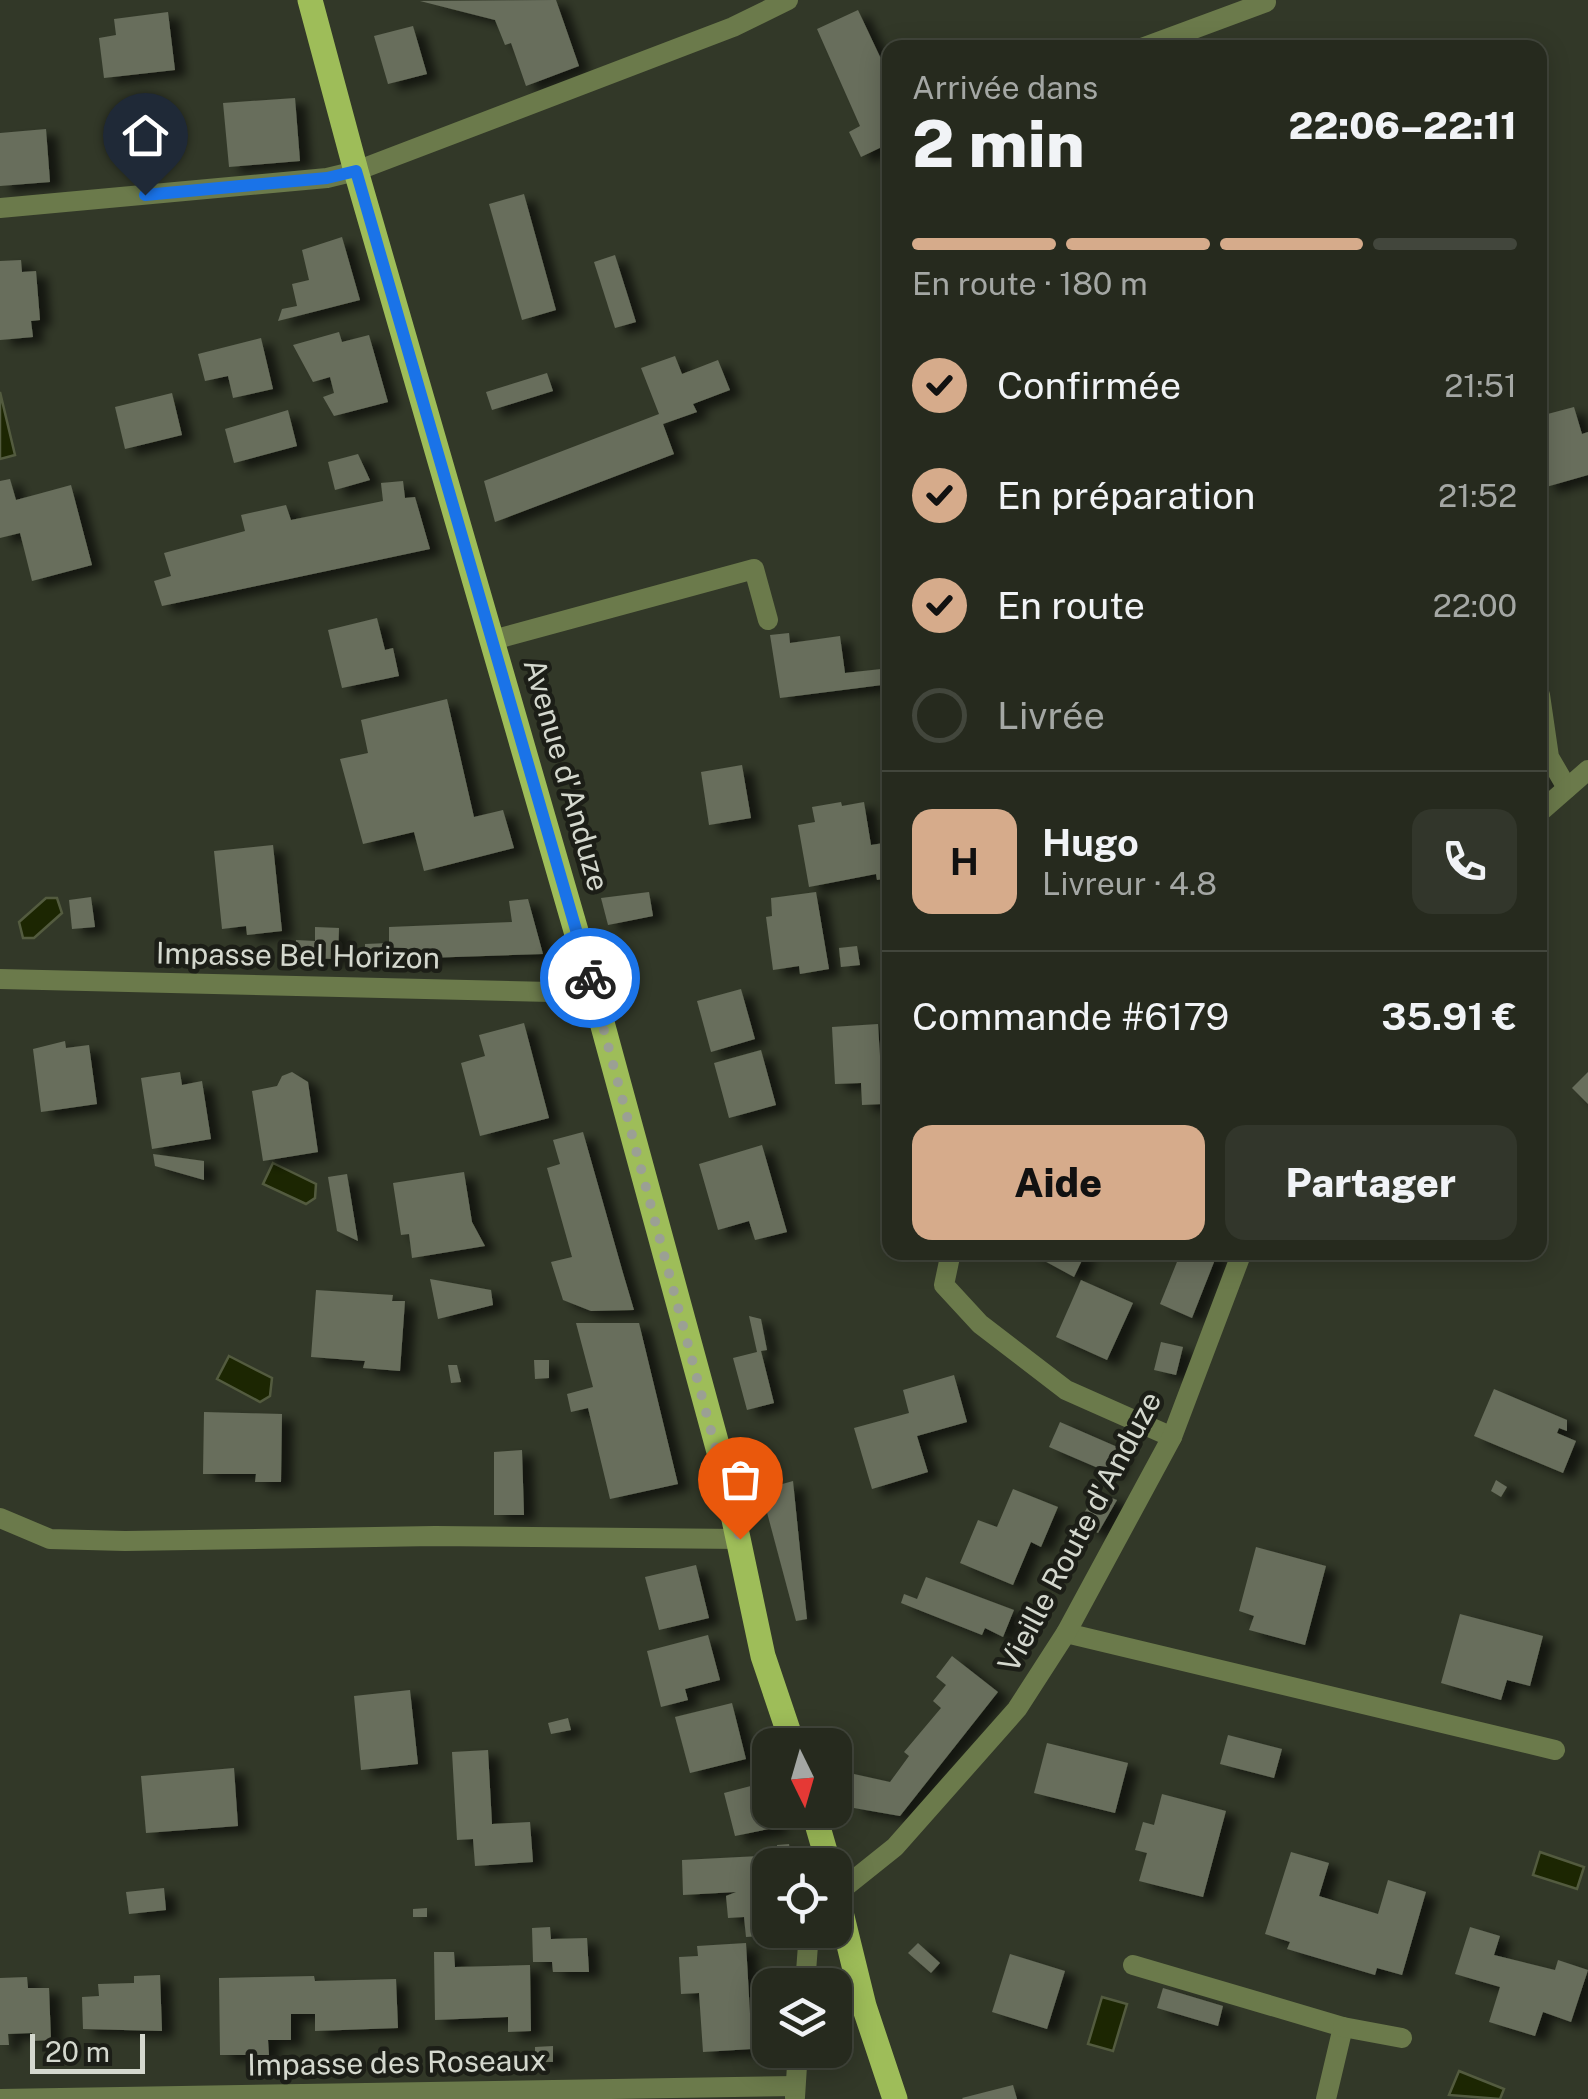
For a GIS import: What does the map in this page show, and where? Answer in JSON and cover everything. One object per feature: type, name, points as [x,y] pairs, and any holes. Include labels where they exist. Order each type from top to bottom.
[{"type":"main road","name":"Avenue d'Anduze","points":[[310,0],[594,993],[740,1539],[763,1656],[788,1728]]},
{"type":"main road","points":[[849,1948],[895,2099]]},
{"type":"street","points":[[0,208],[327,178],[356,171],[732,26],[788,0]]},
{"type":"street","points":[[1164,40],[1266,2]]},
{"type":"street","points":[[493,640],[754,569],[768,620]]},
{"type":"street","points":[[1547,738],[1550,757],[1566,788]]},
{"type":"street","points":[[1547,806],[1588,770]]},
{"type":"street","name":"Impasse Bel Horizon","points":[[0,979],[594,993]]},
{"type":"street","points":[[949,1260],[944,1285],[980,1324],[1066,1390],[1172,1437]]},
{"type":"street","name":"Vieille Route d'Anduze","points":[[852,1879],[896,1847],[1017,1709],[1066,1633],[1172,1437],[1239,1260]]},
{"type":"street","points":[[0,1518],[50,1539],[740,1539]]},
{"type":"street","points":[[1066,1633],[1554,1750]]},
{"type":"street","points":[[1133,1964],[1343,2027],[1402,2038]]},
{"type":"street","points":[[1326,2099],[1343,2027]]},
{"type":"street","points":[[795,2093],[797,2068]]},
{"type":"street","name":"Impasse des Roseaux","points":[[0,2099],[795,2093]]},
{"type":"shaded area","points":[[0,392],[15,455],[0,459]]},
{"type":"shaded area","points":[[46,898],[57,898],[62,913],[34,938],[23,938],[19,922]]},
{"type":"shaded area","points":[[273,1163],[316,1184],[315,1198],[306,1204],[263,1184]]},
{"type":"shaded area","points":[[229,1356],[272,1378],[270,1396],[260,1402],[217,1379]]},
{"type":"shaded area","points":[[1540,1852],[1584,1867],[1577,1889],[1533,1875]]},
{"type":"shaded area","points":[[1102,1997],[1127,2004],[1113,2051],[1088,2044]]},
{"type":"shaded area","points":[[1459,2071],[1504,2089],[1500,2099],[1449,2095]]},
{"type":"building","points":[[556,0],[579,66],[526,86],[511,43],[505,45],[495,20],[420,1]]},
{"type":"building","points":[[858,10],[882,61],[882,147],[861,157],[849,132],[860,126],[817,29]]},
{"type":"building","points":[[168,12],[175,70],[104,78],[99,38],[116,35],[114,19]]},
{"type":"building","points":[[413,26],[427,74],[388,84],[374,36]]},
{"type":"building","points":[[295,98],[300,161],[229,167],[223,103]]},
{"type":"building","points":[[46,129],[50,182],[0,186],[0,133]]},
{"type":"building","points":[[524,194],[556,310],[522,320],[489,204]]},
{"type":"building","points":[[342,237],[360,300],[278,321],[282,309],[297,306],[292,284],[309,280],[302,250]]},
{"type":"building","points":[[615,255],[636,322],[615,328],[594,262]]},
{"type":"building","points":[[21,260],[22,272],[36,271],[40,320],[31,321],[33,337],[0,340],[0,261]]},
{"type":"building","points":[[339,332],[342,342],[369,335],[388,402],[334,416],[323,397],[334,393],[330,377],[313,382],[293,345]]},
{"type":"building","points":[[261,338],[273,389],[233,398],[228,376],[205,381],[198,354]]},
{"type":"building","points":[[675,356],[682,374],[718,360],[730,390],[693,404],[697,412],[663,424],[674,454],[495,522],[484,481],[659,414],[641,368]]},
{"type":"building","points":[[547,373],[553,391],[492,410],[486,392]]},
{"type":"building","points":[[172,393],[182,435],[125,449],[115,407]]},
{"type":"building","points":[[1574,407],[1582,434],[1588,432],[1588,475],[1547,487],[1547,414]]},
{"type":"building","points":[[288,410],[297,446],[234,463],[225,429]]},
{"type":"building","points":[[358,454],[370,480],[335,490],[328,462]]},
{"type":"building","points":[[10,479],[16,500],[71,485],[92,565],[32,581],[20,533],[0,538],[0,481]]},
{"type":"building","points":[[403,481],[405,498],[415,497],[430,549],[162,606],[154,581],[171,576],[164,553],[245,531],[241,515],[286,505],[291,520],[383,501],[381,483]]},
{"type":"building","points":[[377,618],[385,650],[393,648],[399,676],[342,688],[328,630]]},
{"type":"building","points":[[789,633],[790,643],[840,636],[845,673],[882,669],[882,685],[780,698],[770,635]]},
{"type":"building","points":[[447,699],[474,817],[503,810],[514,848],[424,871],[414,832],[363,844],[340,759],[368,753],[361,720]]},
{"type":"building","points":[[742,765],[751,818],[709,825],[701,772]]},
{"type":"building","points":[[864,802],[871,845],[882,843],[882,879],[877,880],[876,874],[809,887],[798,825],[815,822],[812,807]]},
{"type":"building","points":[[273,845],[282,931],[247,935],[246,926],[222,929],[214,851]]},
{"type":"building","points":[[649,892],[653,916],[608,925],[601,898]]},
{"type":"building","points":[[816,892],[829,969],[800,974],[799,966],[773,970],[766,917],[772,916],[771,898]]},
{"type":"building","points":[[91,897],[95,927],[72,929],[69,900]]},
{"type":"building","points":[[528,899],[543,954],[365,960],[365,944],[389,943],[389,927],[512,922],[509,901]]},
{"type":"building","points":[[315,927],[339,928],[338,959],[295,958],[296,940],[315,941]]},
{"type":"building","points":[[857,946],[860,965],[841,967],[839,948]]},
{"type":"building","points":[[741,989],[755,1039],[711,1052],[697,1001]]},
{"type":"building","points":[[524,1023],[549,1118],[480,1136],[461,1063],[485,1056],[479,1035]]},
{"type":"building","points":[[878,1024],[882,1104],[862,1105],[861,1083],[835,1084],[832,1027]]},
{"type":"building","points":[[65,1041],[66,1048],[89,1045],[97,1104],[41,1112],[33,1049]]},
{"type":"building","points":[[761,1050],[776,1105],[729,1118],[714,1063]]},
{"type":"building","points":[[180,1072],[182,1085],[202,1081],[211,1139],[152,1149],[141,1078]]},
{"type":"building","points":[[292,1072],[308,1082],[318,1152],[263,1161],[252,1091],[277,1086],[282,1076]]},
{"type":"building","points":[[1588,1072],[1588,1104],[1572,1088]]},
{"type":"building","points":[[583,1132],[634,1310],[591,1311],[563,1300],[551,1262],[572,1257],[547,1168],[560,1164],[553,1140]]},
{"type":"building","points":[[762,1145],[787,1232],[755,1240],[749,1221],[718,1230],[699,1164]]},
{"type":"building","points":[[153,1154],[204,1161],[204,1180],[155,1166]]},
{"type":"building","points":[[464,1172],[472,1222],[485,1246],[412,1258],[409,1234],[401,1235],[393,1183]]},
{"type":"building","points":[[347,1174],[358,1241],[337,1231],[328,1177]]},
{"type":"building","points":[[1043,1260],[1082,1260],[1074,1277]]},
{"type":"building","points":[[1178,1260],[1215,1260],[1192,1318],[1160,1304]]},
{"type":"building","points":[[430,1279],[491,1290],[493,1305],[438,1319]]},
{"type":"building","points":[[1081,1280],[1133,1303],[1107,1360],[1056,1337]]},
{"type":"building","points":[[316,1290],[393,1295],[392,1301],[405,1301],[400,1371],[363,1368],[365,1361],[311,1357]]},
{"type":"building","points":[[749,1316],[761,1319],[767,1350],[761,1351],[774,1403],[747,1410],[733,1358],[757,1352]]},
{"type":"building","points":[[576,1323],[639,1323],[678,1484],[610,1499],[588,1408],[571,1412],[567,1394],[593,1387]]},
{"type":"building","points":[[1161,1342],[1183,1347],[1176,1375],[1154,1370]]},
{"type":"building","points":[[534,1360],[549,1360],[549,1378],[535,1379]]},
{"type":"building","points":[[448,1365],[457,1365],[461,1382],[451,1383]]},
{"type":"building","points":[[954,1375],[967,1422],[917,1436],[928,1472],[872,1489],[854,1428],[909,1413],[903,1390]]},
{"type":"building","points":[[1494,1389],[1567,1420],[1567,1431],[1559,1428],[1557,1433],[1576,1441],[1563,1473],[1474,1436]]},
{"type":"building","points":[[204,1412],[282,1414],[281,1482],[255,1482],[256,1474],[203,1474]]},
{"type":"building","points":[[1060,1422],[1122,1449],[1112,1474],[1049,1447]]},
{"type":"building","points":[[522,1450],[524,1515],[494,1515],[494,1452]]},
{"type":"building","points":[[1496,1480],[1507,1487],[1501,1497],[1491,1491]]},
{"type":"building","points":[[793,1481],[807,1619],[796,1621],[761,1490]]},
{"type":"building","points":[[1013,1489],[1058,1507],[1041,1547],[1031,1542],[1013,1585],[960,1563],[978,1520],[997,1527]]},
{"type":"building","points":[[1096,1492],[1117,1500],[1098,1533],[1079,1522]]},
{"type":"building","points":[[1256,1547],[1326,1566],[1305,1645],[1249,1630],[1254,1616],[1239,1611]]},
{"type":"building","points":[[696,1565],[709,1618],[659,1630],[645,1577]]},
{"type":"building","points":[[926,1577],[1014,1610],[1003,1637],[985,1628],[982,1635],[901,1603],[904,1594],[917,1599]]},
{"type":"building","points":[[1460,1614],[1543,1636],[1530,1686],[1507,1680],[1501,1700],[1441,1683]]},
{"type":"building","points":[[708,1635],[720,1680],[685,1689],[688,1700],[661,1707],[647,1651]]},
{"type":"building","points":[[952,1656],[998,1692],[900,1816],[854,1808],[852,1774],[890,1782],[909,1756],[904,1752],[941,1708],[933,1701],[946,1685],[936,1677]]},
{"type":"building","points":[[410,1690],[418,1764],[361,1770],[354,1696]]},
{"type":"building","points":[[732,1703],[746,1759],[690,1773],[675,1717]]},
{"type":"building","points":[[568,1718],[571,1730],[551,1734],[548,1723]]},
{"type":"building","points":[[1228,1735],[1282,1749],[1274,1778],[1220,1764]]},
{"type":"building","points":[[1047,1743],[1128,1763],[1115,1813],[1034,1793]]},
{"type":"building","points":[[488,1750],[492,1824],[530,1822],[533,1862],[475,1866],[473,1839],[457,1840],[452,1752]]},
{"type":"building","points":[[234,1768],[238,1826],[146,1833],[141,1776]]},
{"type":"building","points":[[752,1786],[752,1828],[773,1828],[735,1836],[724,1793]]},
{"type":"building","points":[[1162,1794],[1226,1811],[1203,1897],[1139,1881],[1147,1853],[1135,1850],[1143,1822],[1154,1825]]},
{"type":"building","points":[[1291,1852],[1329,1863],[1319,1896],[1378,1914],[1388,1880],[1426,1892],[1402,1975],[1377,1968],[1375,1975],[1287,1949],[1290,1942],[1265,1934]]},
{"type":"building","points":[[752,1856],[752,1937],[746,1937],[744,1917],[728,1918],[726,1896],[736,1892],[683,1895],[682,1860]]},
{"type":"building","points":[[164,1888],[166,1910],[129,1914],[126,1892]]},
{"type":"building","points":[[427,1908],[427,1917],[413,1917],[413,1909]]},
{"type":"building","points":[[550,1927],[551,1939],[587,1938],[589,1972],[553,1972],[552,1962],[533,1962],[532,1928]]},
{"type":"building","points":[[1470,1927],[1500,1936],[1494,1955],[1555,1970],[1558,1960],[1588,1970],[1571,2022],[1543,2012],[1535,2036],[1489,2022],[1500,1987],[1455,1974]]},
{"type":"building","points":[[746,1943],[752,2049],[703,2052],[699,1993],[681,1994],[679,1957],[698,1956],[697,1946]]},
{"type":"building","points":[[918,1943],[940,1963],[931,1973],[908,1953]]},
{"type":"building","points":[[434,1952],[454,1952],[455,1967],[530,1965],[531,2031],[508,2032],[508,2017],[435,2020]]},
{"type":"building","points":[[1010,1954],[1065,1971],[1047,2029],[992,2012]]},
{"type":"building","points":[[160,1975],[162,2031],[83,2029],[82,1997],[99,1996],[98,1984],[134,1983],[134,1976]]},
{"type":"building","points":[[314,1976],[315,1981],[396,1979],[398,2028],[315,2031],[315,2014],[291,2014],[291,2040],[268,2040],[269,2055],[220,2055],[219,1978]]},
{"type":"building","points":[[27,1977],[28,1988],[49,1988],[51,2040],[32,2041],[32,2033],[8,2034],[9,2045],[0,2045],[0,1978]]},
{"type":"building","points":[[1163,1988],[1223,2006],[1218,2026],[1157,2008]]},
{"type":"building","points":[[553,2046],[553,2062],[535,2062],[535,2047]]},
{"type":"building","points":[[1013,2085],[1017,2099],[962,2098]]},
{"type":"way so far","points":[[590,978],[740,1539]]},
{"type":"route","points":[[145,195],[327,178],[356,171],[590,978]]}]
